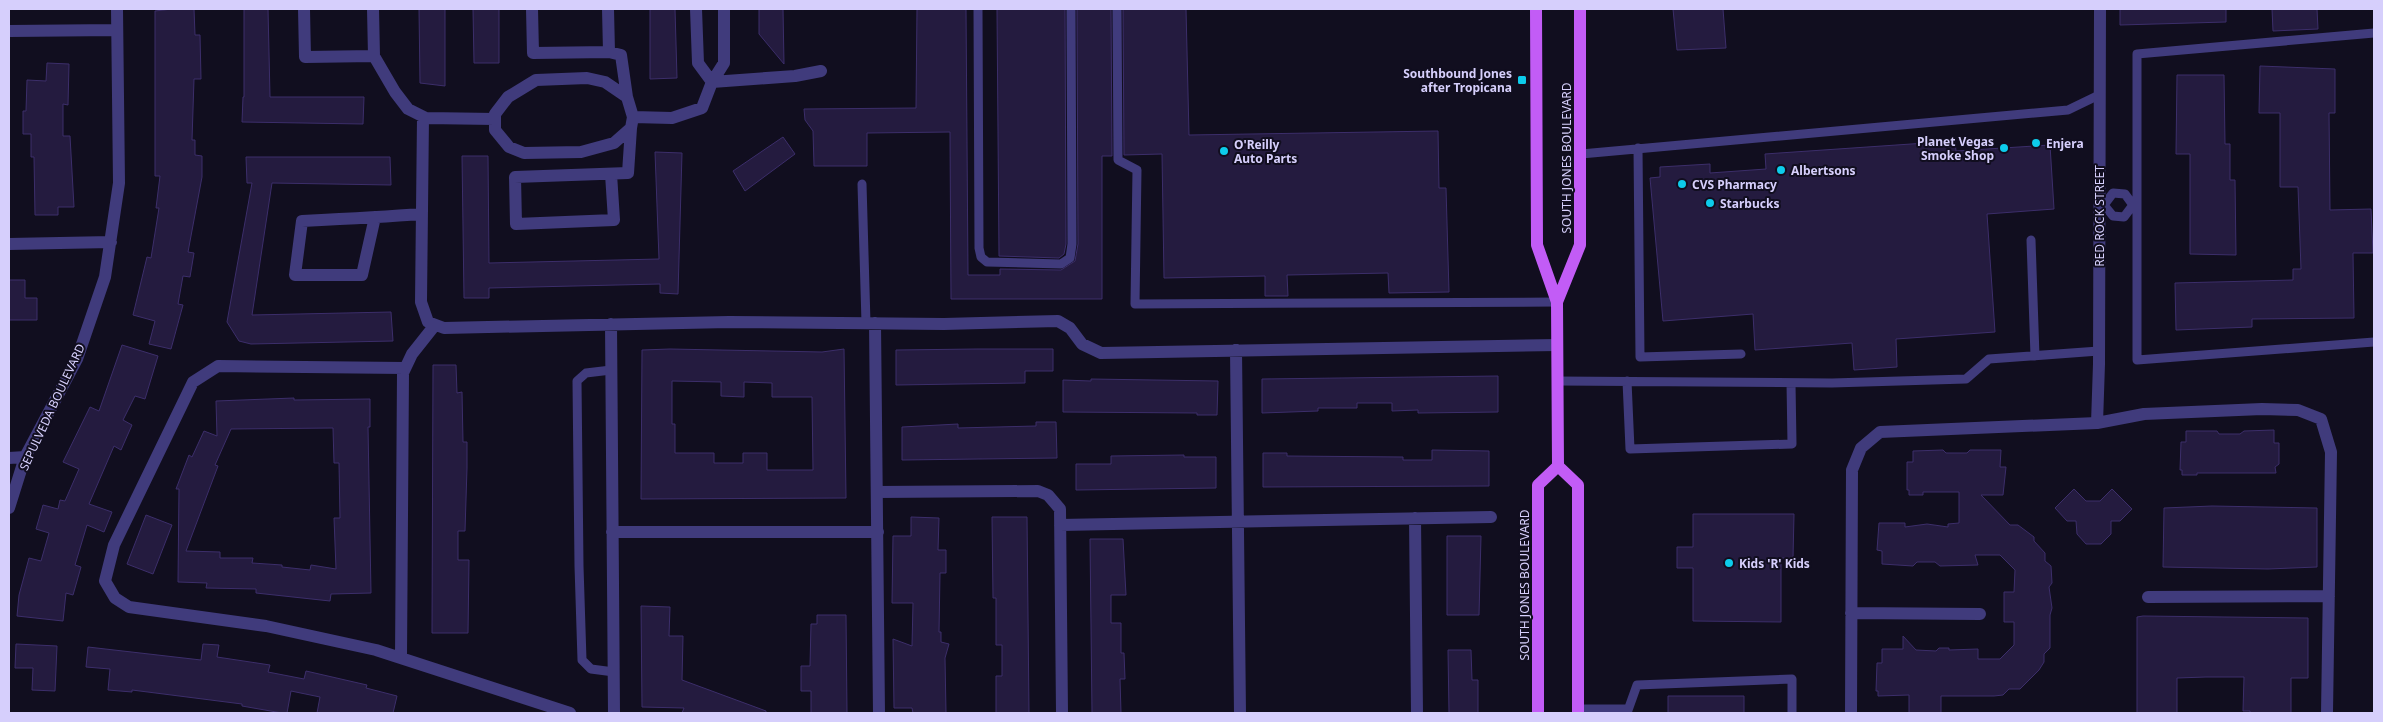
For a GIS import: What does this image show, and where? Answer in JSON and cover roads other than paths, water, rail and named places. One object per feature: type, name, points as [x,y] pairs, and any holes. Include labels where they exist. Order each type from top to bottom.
[{"type":"main road","name":"SOUTH JONES BOULEVARD","points":[[1536,9],[1537,245],[1557,302],[1558,381],[1558,466],[1538,485],[1538,713]]},
{"type":"main road","name":"SOUTH JONES BOULEVARD","points":[[1557,302],[1580,245],[1580,9]]},
{"type":"main road","points":[[1558,466],[1578,485],[1578,711]]},
{"type":"street","name":"SEPULVEDA BOULEVARD","points":[[9,508],[25,458],[78,359],[105,277],[119,182],[117,9]]},
{"type":"street","points":[[304,9],[305,58],[374,56]]},
{"type":"street","points":[[373,9],[374,56],[394,92],[408,109],[423,117],[495,119]]},
{"type":"street","points":[[532,9],[533,53],[609,52],[622,55],[632,123],[628,173],[515,177],[516,224],[614,220],[611,174]]},
{"type":"street","points":[[608,9],[609,52]]},
{"type":"street","points":[[696,9],[698,63],[712,82]]},
{"type":"street","points":[[628,97],[605,82],[596,80],[536,80],[508,97],[495,114],[495,130],[509,147],[524,153],[581,152],[614,143],[632,123],[672,118],[702,108],[712,82],[724,63],[724,9]]},
{"type":"street","name":"RED ROCK STREET","points":[[2097,424],[2102,205],[2100,9]]},
{"type":"street","points":[[9,31],[117,30]]},
{"type":"street","points":[[712,82],[795,76],[821,71]]},
{"type":"street","points":[[423,117],[421,302],[428,322],[444,328],[729,322],[1058,321],[1070,328],[1082,344],[1101,352],[1557,345]]},
{"type":"street","points":[[375,217],[362,276],[295,275],[302,221],[422,214]]},
{"type":"street","points":[[9,244],[111,242]]},
{"type":"street","points":[[871,323],[878,532],[879,713]]},
{"type":"street","points":[[611,324],[614,713]]},
{"type":"street","points":[[401,658],[402,387],[405,368],[412,354],[434,325]]},
{"type":"street","points":[[1236,350],[1240,713]]},
{"type":"street","points":[[405,368],[218,366],[192,382],[114,545],[105,581],[115,598],[129,607],[266,626],[376,650],[570,713]]},
{"type":"street","points":[[1852,713],[1852,470],[1860,448],[1880,432],[2097,424],[2144,414],[2262,409],[2298,410],[2321,419],[2331,452],[2328,713]]},
{"type":"street","points":[[9,458],[25,458]]},
{"type":"street","points":[[877,492],[1038,491],[1048,495],[1060,509],[1062,713]]},
{"type":"street","points":[[1060,525],[1491,517]]},
{"type":"street","points":[[1415,518],[1417,713]]},
{"type":"street","points":[[612,532],[878,532]]},
{"type":"street","points":[[2148,597],[2329,596]]},
{"type":"street","points":[[1851,613],[1980,614]]},
{"type":"lane","points":[[978,9],[981,256],[987,262],[1062,264],[1070,258],[1072,244],[1071,9]]},
{"type":"lane","points":[[1117,9],[1118,160],[1137,170],[1135,304],[1557,302]]},
{"type":"lane","points":[[2374,33],[2137,54],[2135,205],[2137,360],[2374,342]]},
{"type":"lane","points":[[1581,154],[2068,110],[2100,95]]},
{"type":"lane","points":[[1638,148],[1640,357],[1741,354]]},
{"type":"lane","points":[[862,184],[871,323]]},
{"type":"lane","points":[[2113,193],[2125,194],[2135,205],[2124,217],[2113,216],[2102,205],[2113,193]]},
{"type":"lane","points":[[2031,240],[2035,356]]},
{"type":"lane","points":[[1558,381],[1791,383],[1966,379],[1989,359],[2100,351]]},
{"type":"lane","points":[[611,370],[586,373],[578,381],[577,446],[582,660],[591,669],[614,672]]},
{"type":"lane","points":[[1627,381],[1630,449],[1792,444],[1791,383]]},
{"type":"lane","points":[[1578,711],[1627,711],[1637,685],[1792,680],[1792,713]]},
{"type":"place","name":"Southbound Jones after Tropicana","points":[[1522,80]]},
{"type":"place","name":"Enjera","points":[[2036,143]]},
{"type":"place","name":"Planet Vegas Smoke Shop","points":[[2004,148]]},
{"type":"place","name":"O'Reilly Auto Parts","points":[[1224,151]]},
{"type":"place","name":"Albertsons","points":[[1781,170]]},
{"type":"place","name":"CVS Pharmacy","points":[[1682,184]]},
{"type":"place","name":"Starbucks","points":[[1710,203]]},
{"type":"place","name":"Kids 'R' Kids","points":[[1729,563]]}]
